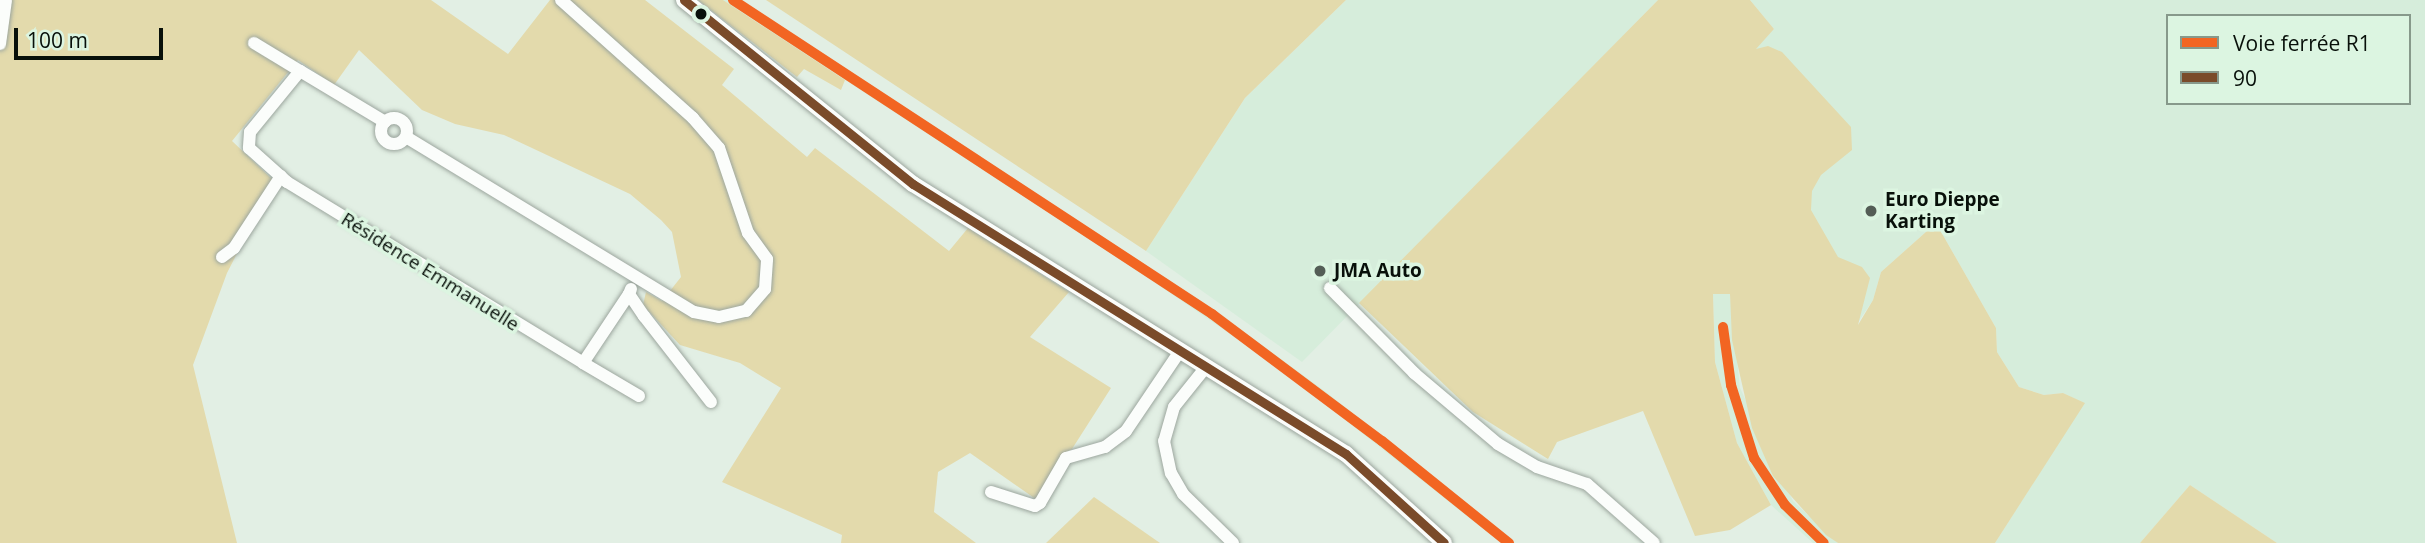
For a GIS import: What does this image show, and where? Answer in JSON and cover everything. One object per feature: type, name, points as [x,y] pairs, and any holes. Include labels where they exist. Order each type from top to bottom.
[{"type":"main road","points":[[684,0],[913,184],[1346,454],[1444,543]]},
{"type":"street","points":[[0,44],[6,0]]},
{"type":"street","points":[[406,137],[694,312],[719,317],[746,310],[765,289],[767,260],[744,224],[719,148],[693,118],[561,0]]},
{"type":"street","points":[[254,43],[385,122],[401,119],[407,126],[406,137],[397,144],[387,142],[381,134],[385,122]]},
{"type":"street","name":"Résidence Emmanuelle","points":[[300,71],[279,92],[249,136],[254,158],[508,321],[639,396]]},
{"type":"street","points":[[222,257],[234,248],[281,176]]},
{"type":"street","points":[[583,363],[629,294],[635,278]]},
{"type":"street","points":[[1330,288],[1414,373],[1498,444],[1537,467],[1587,484],[1654,543]]},
{"type":"street","points":[[629,294],[711,402]]},
{"type":"street","points":[[991,492],[1035,506],[1040,503],[1066,458],[1105,447],[1126,431],[1180,351]]},
{"type":"street","points":[[1206,367],[1174,407],[1164,441],[1171,472],[1182,494],[1233,543]]},
{"type":"shaded area","points":[[0,0],[431,0],[508,54],[550,0],[645,0],[734,69],[722,85],[807,157],[815,148],[949,251],[968,228],[1069,292],[1030,337],[1111,388],[1072,449],[1061,455],[1037,500],[970,453],[938,472],[934,512],[976,543],[841,543],[842,535],[722,482],[781,388],[740,363],[680,345],[643,305],[646,292],[662,301],[681,277],[672,232],[661,220],[630,194],[504,135],[455,124],[422,110],[359,50],[334,85],[298,60],[232,141],[274,181],[227,273],[193,365],[237,543],[0,543]]},
{"type":"shaded area","points":[[698,0],[723,0],[845,80],[841,90],[804,69],[797,77]]},
{"type":"shaded area","points":[[723,0],[741,0],[1211,308],[1326,392],[1515,543],[1501,543],[1281,369],[1138,271]]},
{"type":"shaded area","points":[[766,0],[1346,0],[1245,98],[1146,251]]},
{"type":"shaded area","points":[[1346,0],[1658,0],[1302,362],[1146,251],[1245,98]]},
{"type":"shaded area","points":[[1658,0],[1750,0],[1774,29],[1756,49],[1768,46],[1782,52],[1851,127],[1852,150],[1821,175],[1812,191],[1811,210],[1838,257],[1862,267],[1870,278],[1858,325],[1873,300],[1881,272],[1936,223],[1996,328],[1997,352],[2019,387],[2044,395],[2063,393],[2085,403],[1995,543],[1838,543],[1826,535],[1773,476],[1752,428],[1732,340],[1730,294],[1713,294],[1715,362],[1737,443],[1771,505],[1730,530],[1695,536],[1643,411],[1557,442],[1548,459],[1473,412],[1359,303]]},
{"type":"shaded area","points":[[1750,0],[2425,0],[2425,543],[2277,543],[2190,485],[2140,543],[1995,543],[2084,403],[2063,393],[2044,395],[2019,387],[1997,352],[1996,328],[1936,223],[1881,272],[1873,300],[1815,387],[1754,50],[1774,29]]},
{"type":"shaded area","points":[[1713,294],[1730,294],[1740,388],[1793,501],[1838,543],[1813,543],[1771,505],[1737,443],[1715,362]]},
{"type":"shaded area","points":[[2190,485],[2277,543],[2140,543]]},
{"type":"shaded area","points":[[1094,497],[1160,543],[1046,543]]},
{"type":"rail line","name":"R1","points":[[733,0],[1212,314],[1382,441],[1509,543]]},
{"type":"rail line","name":"R1","points":[[1723,327],[1731,385],[1754,458],[1785,505],[1824,543]]},
{"type":"transit line","name":"90","points":[[684,0],[913,184],[1346,454],[1444,543]]},
{"type":"place","name":"Euro Dieppe Karting","points":[[1871,211]]},
{"type":"place","name":"JMA Auto","points":[[1320,271]]}]
